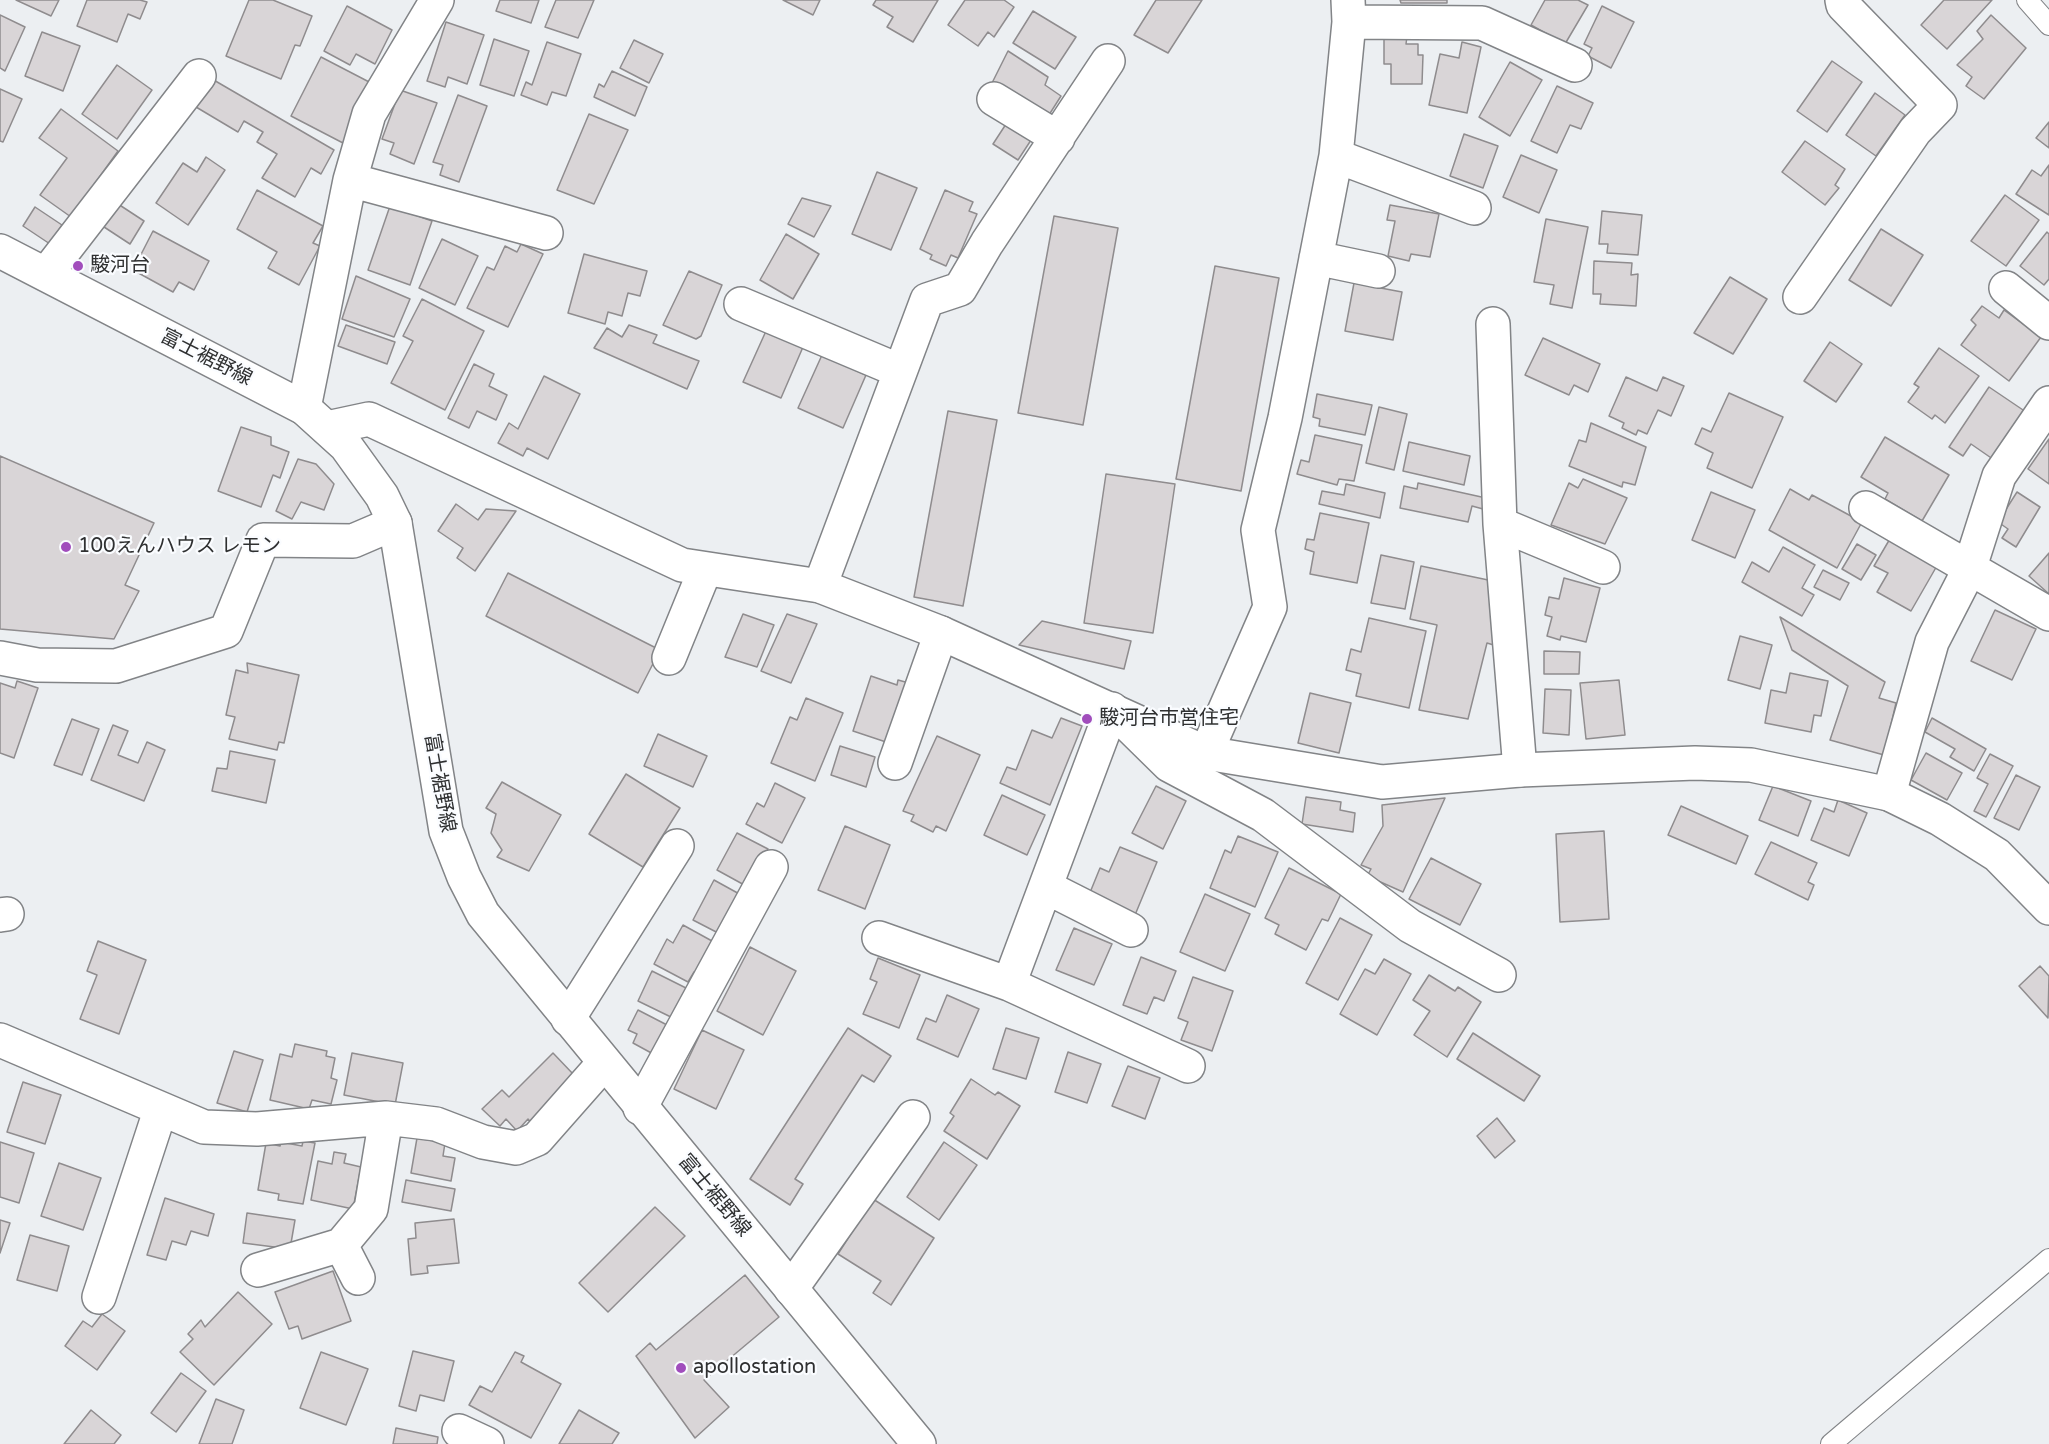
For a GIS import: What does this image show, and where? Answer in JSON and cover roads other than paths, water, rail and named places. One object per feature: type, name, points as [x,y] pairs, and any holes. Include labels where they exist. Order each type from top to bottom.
[{"type":"street","points":[[436,0],[369,114],[350,180],[315,418],[369,419],[682,565],[820,586],[941,633],[1206,753],[1382,782],[1520,770],[1695,763],[1751,765],[1889,794],[1941,819],[1996,855],[2049,908]]},
{"type":"street","points":[[1800,297],[1915,131],[1940,105],[1843,5],[1842,0]]},
{"type":"street","points":[[1206,753],[1270,607],[1258,530],[1285,418],[1336,156],[1348,11],[1482,22],[1575,65]]},
{"type":"street","points":[[820,586],[927,300],[960,289],[987,243],[1108,61]]},
{"type":"street","points":[[46,274],[198,76]]},
{"type":"street","points":[[994,99],[1058,138]]},
{"type":"street","points":[[1336,156],[1474,207]]},
{"type":"street","points":[[350,180],[546,234]]},
{"type":"street","name":"富士裾野線","points":[[0,251],[315,418],[346,446],[382,495],[395,523],[446,831],[464,877],[483,914],[791,1289],[914,1443]]},
{"type":"street","points":[[1316,258],[1378,271]]},
{"type":"street","points":[[2006,288],[2049,323]]},
{"type":"street","points":[[741,304],[900,371]]},
{"type":"street","points":[[1493,324],[1500,524],[1520,770]]},
{"type":"street","points":[[1889,794],[1932,642],[1969,570],[1999,476],[2049,403]]},
{"type":"street","points":[[1866,508],[1969,570],[2049,614]]},
{"type":"street","points":[[0,658],[37,665],[116,666],[226,631],[263,540],[353,541],[395,523]]},
{"type":"street","points":[[1500,524],[1604,567]]},
{"type":"street","points":[[669,658],[705,570]]},
{"type":"street","points":[[895,763],[941,633]]},
{"type":"street","points":[[1009,984],[1112,710]]},
{"type":"street","points":[[1112,710],[1169,765],[1263,815],[1410,926],[1499,975]]},
{"type":"street","points":[[568,1020],[677,846]]},
{"type":"street","points":[[640,1107],[771,867]]},
{"type":"street","points":[[1046,887],[1131,930]]},
{"type":"street","points":[[879,938],[1009,984],[1188,1066]]},
{"type":"street","points":[[0,1040],[160,1111],[204,1127],[257,1129],[386,1118],[436,1124],[483,1142],[516,1148],[537,1139],[604,1063]]},
{"type":"street","points":[[99,1297],[160,1111]]},
{"type":"street","points":[[791,1289],[913,1117]]},
{"type":"street","points":[[258,1270],[341,1245],[371,1209],[386,1118]]},
{"type":"street","points":[[341,1245],[357,1278]]},
{"type":"lane","points":[[2027,0],[2049,25]]},
{"type":"lane","points":[[1830,1444],[2049,1259]]},
{"type":"place","name":"駿河台","points":[[78,266]]},
{"type":"place","name":"100えんハウス レモン","points":[[66,547]]},
{"type":"place","name":"駿河台市営住宅","points":[[1087,719]]},
{"type":"place","name":"apollostation","points":[[681,1368]]}]
